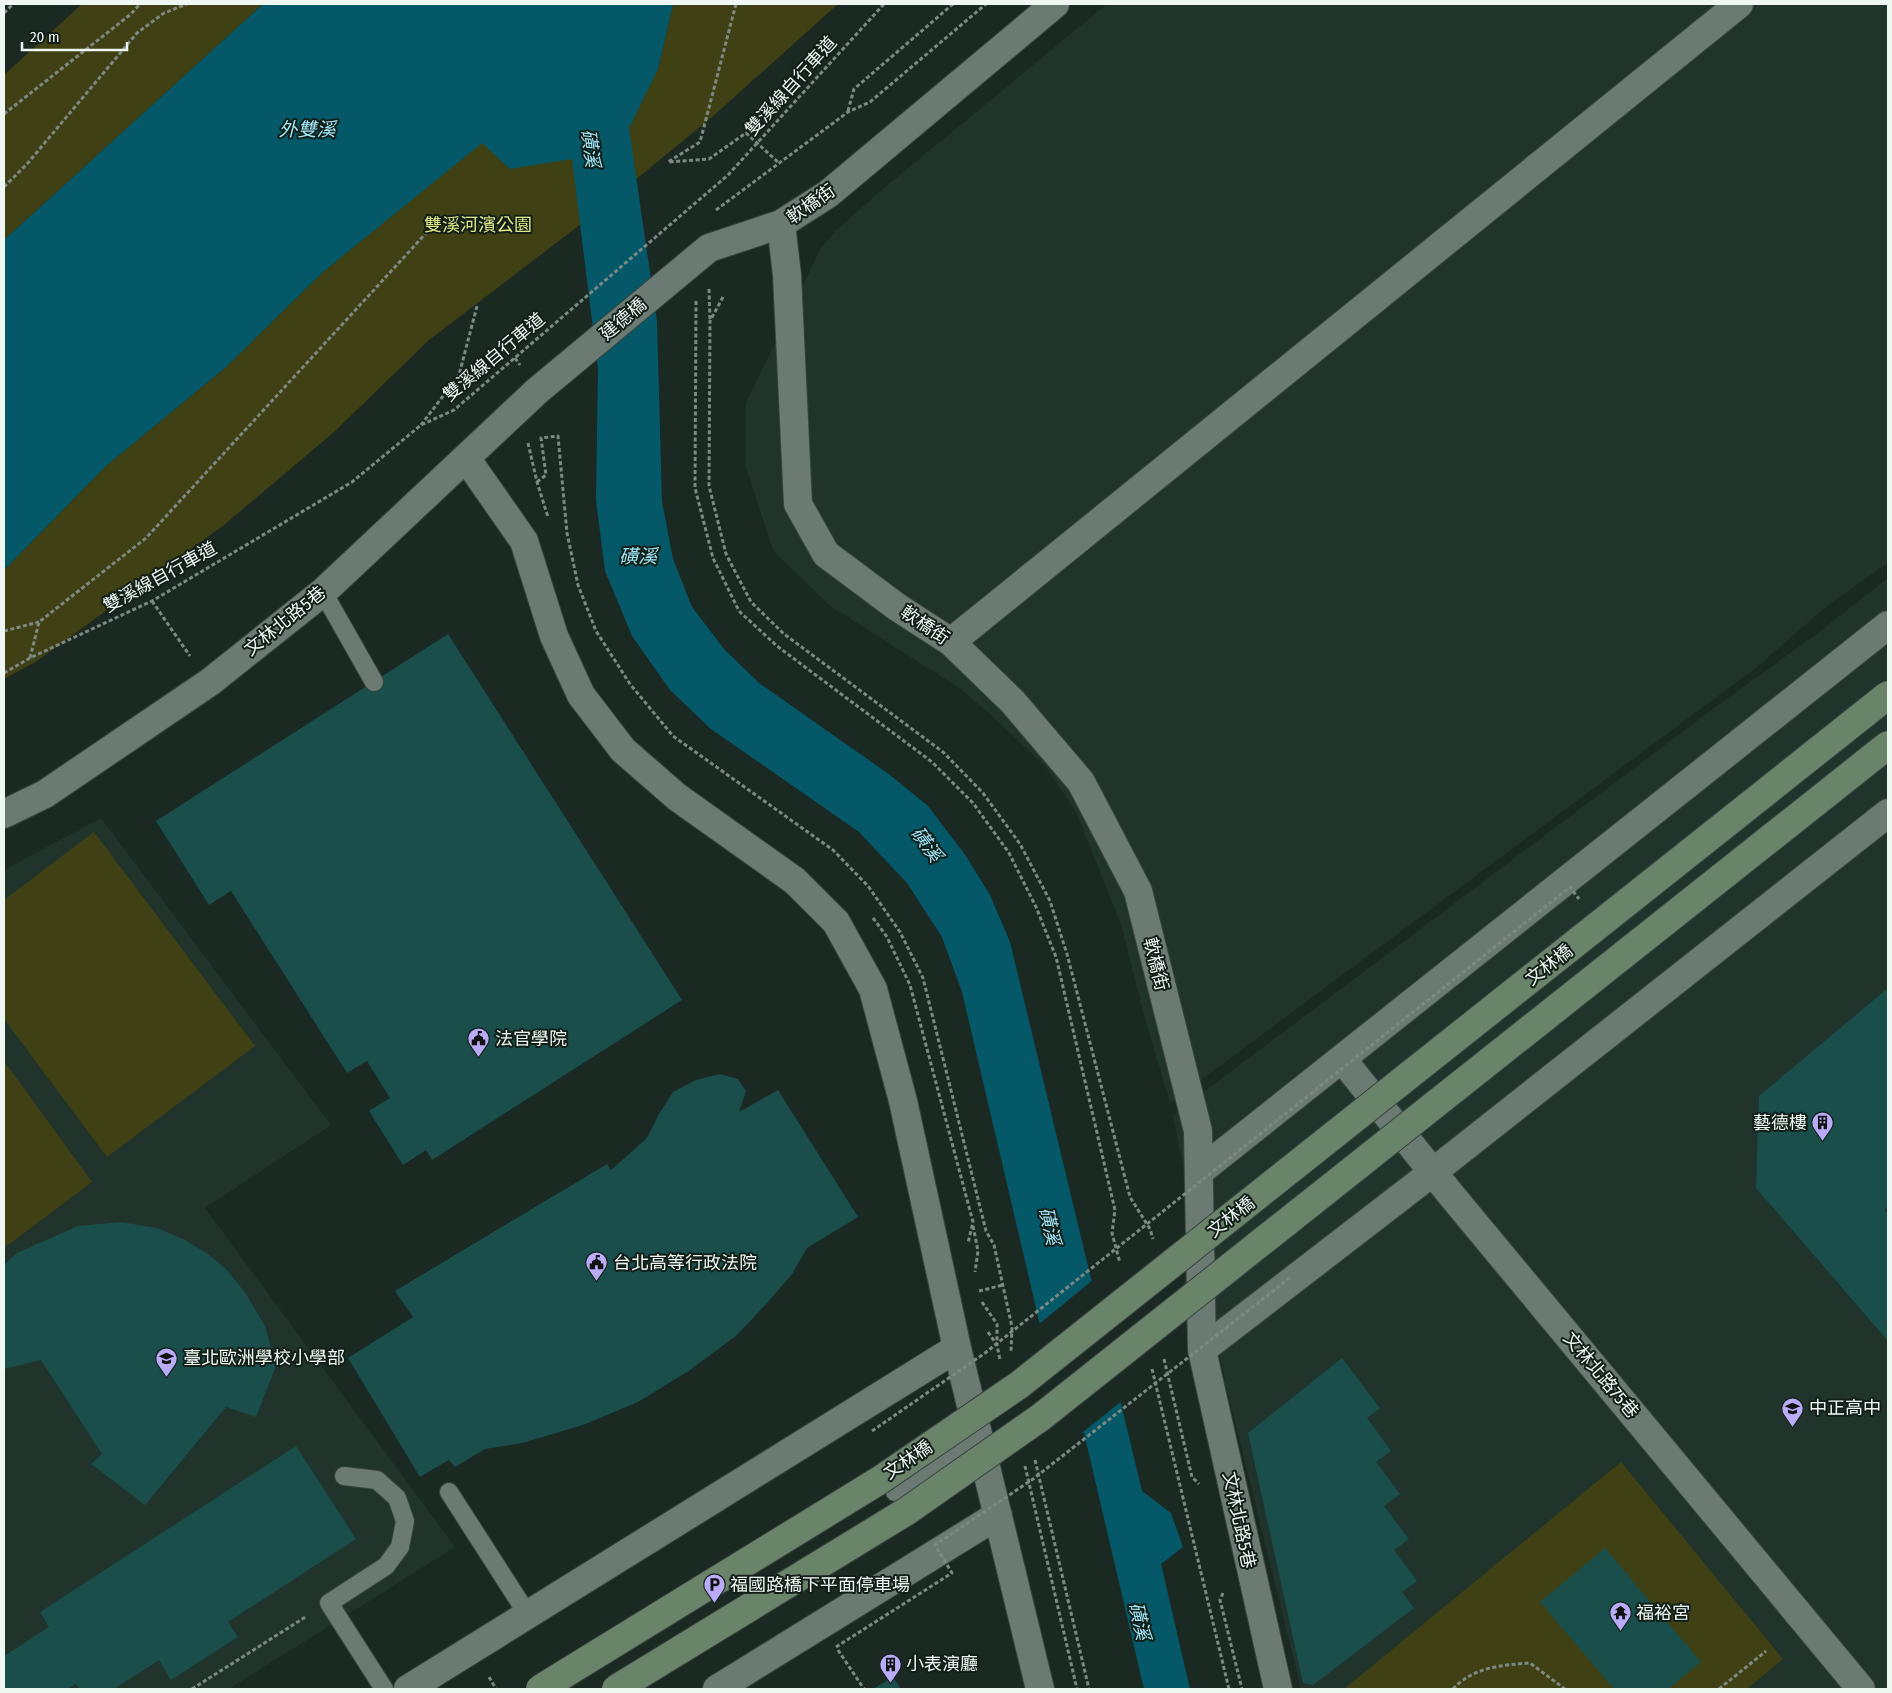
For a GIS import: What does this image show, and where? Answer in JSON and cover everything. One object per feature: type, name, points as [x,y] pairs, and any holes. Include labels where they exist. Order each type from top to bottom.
[{"type":"street","name":"軟橋街","points":[[1055,4],[828,194],[781,224],[787,275],[798,504],[826,554],[897,607],[951,642],[1012,702],[1081,782],[1138,891],[1198,1131],[1202,1350]]},
{"type":"street","points":[[951,642],[1738,4]]},
{"type":"street","name":"建德橋","points":[[537,391],[708,248],[781,224]]},
{"type":"street","name":"文林北路5巷","points":[[4,814],[45,794],[210,682],[323,592],[537,391]]},
{"type":"street","points":[[466,458],[524,541],[554,636],[580,694],[623,750],[677,797],[795,881],[836,922],[873,989],[903,1102],[957,1348],[1040,1689]]},
{"type":"street","points":[[1199,1172],[1888,625]]},
{"type":"street","name":"文林橋","points":[[540,1689],[880,1480],[1019,1385],[1888,695]]},
{"type":"street","points":[[616,1689],[907,1511],[1041,1417],[1888,744]]},
{"type":"street","points":[[1202,1350],[1433,1172],[1888,813]]},
{"type":"street","name":"文林北路75巷","points":[[1342,1059],[1433,1172],[1861,1689]]},
{"type":"street","points":[[408,1689],[957,1348]]},
{"type":"street","name":"文林北路5巷","points":[[1202,1350],[1278,1689]]},
{"type":"street","points":[[717,1689],[998,1515]]},
{"type":"lane","points":[[323,592],[374,682]]},
{"type":"lane","points":[[895,1492],[979,1437]]},
{"type":"lane","points":[[344,1476],[377,1480],[397,1498],[405,1521],[400,1547],[386,1566],[329,1603],[384,1689]]},
{"type":"lane","points":[[449,1492],[528,1614]]},
{"type":"path","points":[[4,13],[14,4]]},
{"type":"path","points":[[4,114],[131,14],[140,4]]},
{"type":"path","points":[[4,187],[27,164],[137,33],[164,13],[187,4]]},
{"type":"path","points":[[736,4],[700,142],[668,162],[709,159],[746,133],[759,143],[778,163]]},
{"type":"path","name":"雙溪線自行車道","points":[[4,673],[30,658],[152,601],[352,482],[421,426],[454,410],[728,175],[884,4]]},
{"type":"path","points":[[848,112],[854,89],[953,4]]},
{"type":"path","points":[[709,215],[848,112],[870,102],[986,4]]},
{"type":"path","points":[[4,631],[39,622],[146,538],[440,218]]},
{"type":"path","points":[[709,288],[709,486],[726,554],[751,602],[784,634],[943,752],[983,793],[1020,844],[1050,901],[1068,954],[1130,1197],[1150,1229],[1154,1243]]},
{"type":"path","points":[[710,321],[723,297]]},
{"type":"path","points":[[421,426],[459,374],[477,306]]},
{"type":"path","points":[[696,317],[695,488],[713,558],[740,611],[776,646],[932,762],[973,803],[1009,852],[1036,907],[1056,957],[1115,1210],[1112,1233],[1122,1269]]},
{"type":"path","points":[[537,482],[546,475],[542,438],[558,436],[562,470]]},
{"type":"path","points":[[527,438],[537,482],[550,523]]},
{"type":"path","points":[[152,601],[181,645]]},
{"type":"path","points":[[30,658],[39,622]]},
{"type":"path","points":[[872,1431],[985,1353],[1570,887],[1580,900]]},
{"type":"path","points":[[872,916],[887,937],[910,985],[973,1223],[978,1251],[974,1275]]},
{"type":"path","points":[[967,1248],[973,1223]]},
{"type":"path","points":[[864,1689],[836,1647],[952,1573],[935,1545],[1033,1479],[1291,1277]]},
{"type":"path","points":[[979,1291],[1003,1285]]},
{"type":"path","points":[[983,1304],[997,1324],[997,1345],[1001,1363]]},
{"type":"path","points":[[986,1330],[997,1345]]},
{"type":"path","points":[[1164,1357],[1192,1477],[1204,1488]]},
{"type":"path","points":[[1150,1363],[1229,1689]]},
{"type":"path","points":[[1023,1457],[1077,1689]]},
{"type":"path","points":[[1224,1591],[1220,1600],[1242,1689]]},
{"type":"path","points":[[192,1689],[329,1603]]},
{"type":"path","points":[[1719,1689],[1766,1652]]},
{"type":"path","points":[[1453,1689],[1460,1682],[1492,1666],[1530,1663],[1566,1689]]},
{"type":"shaded area","points":[[1107,4],[1888,4],[1888,563],[1828,605],[1757,667],[1170,1103],[1144,1015],[1121,924],[1076,812],[1045,766],[961,689],[829,605],[773,550],[746,467],[746,403],[821,248],[836,230],[890,183]]},
{"type":"shaded area","points":[[1888,578],[1888,1689],[1301,1689],[1225,1381],[1173,1115],[1722,702],[1814,636]]},
{"type":"shaded area","name":"臺北歐洲學校小學部","points":[[101,818],[331,1125],[205,1208],[455,1547],[229,1689],[4,1689],[4,870]]},
{"type":"green space","points":[[82,4],[263,4],[4,240],[4,75]]},
{"type":"green space","name":"雙溪河濱公園","points":[[673,4],[838,4],[712,117],[585,221],[429,340],[334,432],[224,525],[37,661],[4,679],[4,570],[106,466],[225,368],[323,272],[482,142],[510,169],[658,69]]},
{"type":"green space","points":[[94,832],[255,1046],[107,1157],[4,1019],[4,900]]},
{"type":"green space","points":[[4,1061],[92,1182],[4,1248]]},
{"type":"green space","points":[[1621,1462],[1783,1659],[1747,1689],[1344,1689]]},
{"type":"water","name":"外雙溪","points":[[263,4],[673,4],[658,69],[629,128],[657,321],[662,502],[673,559],[692,607],[724,649],[759,683],[890,775],[928,806],[966,856],[990,895],[1010,942],[1142,1491],[1171,1513],[1183,1547],[1161,1564],[1190,1689],[1144,1689],[1084,1433],[1066,1436],[962,992],[942,937],[907,883],[859,832],[711,729],[670,690],[632,636],[605,571],[596,500],[598,369],[572,159],[510,169],[482,143],[323,272],[225,368],[106,466],[4,570],[4,240]]},
{"type":"pier","points":[[1094,1279],[1123,1400],[1078,1436],[1067,1438],[1064,1437],[1038,1325]]},
{"type":"building","name":"法官學院","points":[[448,634],[682,1000],[432,1160],[426,1150],[403,1165],[369,1111],[390,1098],[367,1061],[347,1073],[231,891],[209,905],[156,821]]},
{"type":"building","name":"藝德樓","points":[[1888,988],[1888,1206],[1885,1210],[1888,1214],[1888,1341],[1756,1188],[1759,1096]]},
{"type":"building","name":"台北高等行政法院","points":[[720,1074],[738,1079],[746,1091],[739,1112],[778,1090],[858,1217],[807,1248],[792,1274],[737,1335],[690,1370],[638,1402],[583,1425],[522,1443],[485,1449],[455,1467],[449,1460],[420,1477],[348,1358],[413,1317],[395,1291],[607,1164],[611,1170],[647,1138],[673,1092],[696,1080]]},
{"type":"building","points":[[121,1222],[157,1228],[183,1239],[208,1254],[228,1271],[246,1294],[265,1326],[276,1366],[256,1417],[226,1407],[145,1505],[91,1464],[102,1454],[41,1360],[4,1369],[4,1265],[17,1253],[78,1226]]},
{"type":"building","points":[[1342,1358],[1380,1408],[1367,1418],[1391,1451],[1376,1462],[1400,1494],[1384,1506],[1409,1539],[1394,1550],[1417,1581],[1402,1592],[1414,1608],[1313,1685],[1303,1683],[1248,1433]]},
{"type":"building","points":[[296,1446],[356,1539],[228,1622],[238,1637],[171,1680],[159,1660],[114,1689],[79,1689],[76,1684],[67,1689],[4,1689],[4,1656],[49,1627],[40,1612]]},
{"type":"building","name":"福裕宮","points":[[1605,1548],[1701,1662],[1668,1689],[1614,1689],[1540,1602]]},
{"type":"building","name":"小表演廳","points":[[893,1677],[901,1689],[873,1689]]},
{"type":"place","name":"法官學院","points":[[479,1058]]},
{"type":"place","name":"藝德樓","points":[[1823,1142]]},
{"type":"place","name":"台北高等行政法院","points":[[597,1282]]},
{"type":"place","name":"臺北歐洲學校小學部","points":[[167,1377]]},
{"type":"place","name":"中正高中","points":[[1793,1427]]},
{"type":"place","name":"福國路橋下平面停車場","points":[[714,1604]]},
{"type":"place","name":"福裕宮","points":[[1620,1632]]},
{"type":"place","name":"小表演廳","points":[[890,1683]]},
{"type":"water label","name":"磺溪","points":[[591,148]]},
{"type":"water label","name":"磺溪","points":[[638,556]]},
{"type":"water label","name":"磺溪","points":[[927,844]]},
{"type":"water label","name":"磺溪","points":[[1050,1226]]},
{"type":"water label","name":"磺溪","points":[[1140,1621]]}]
